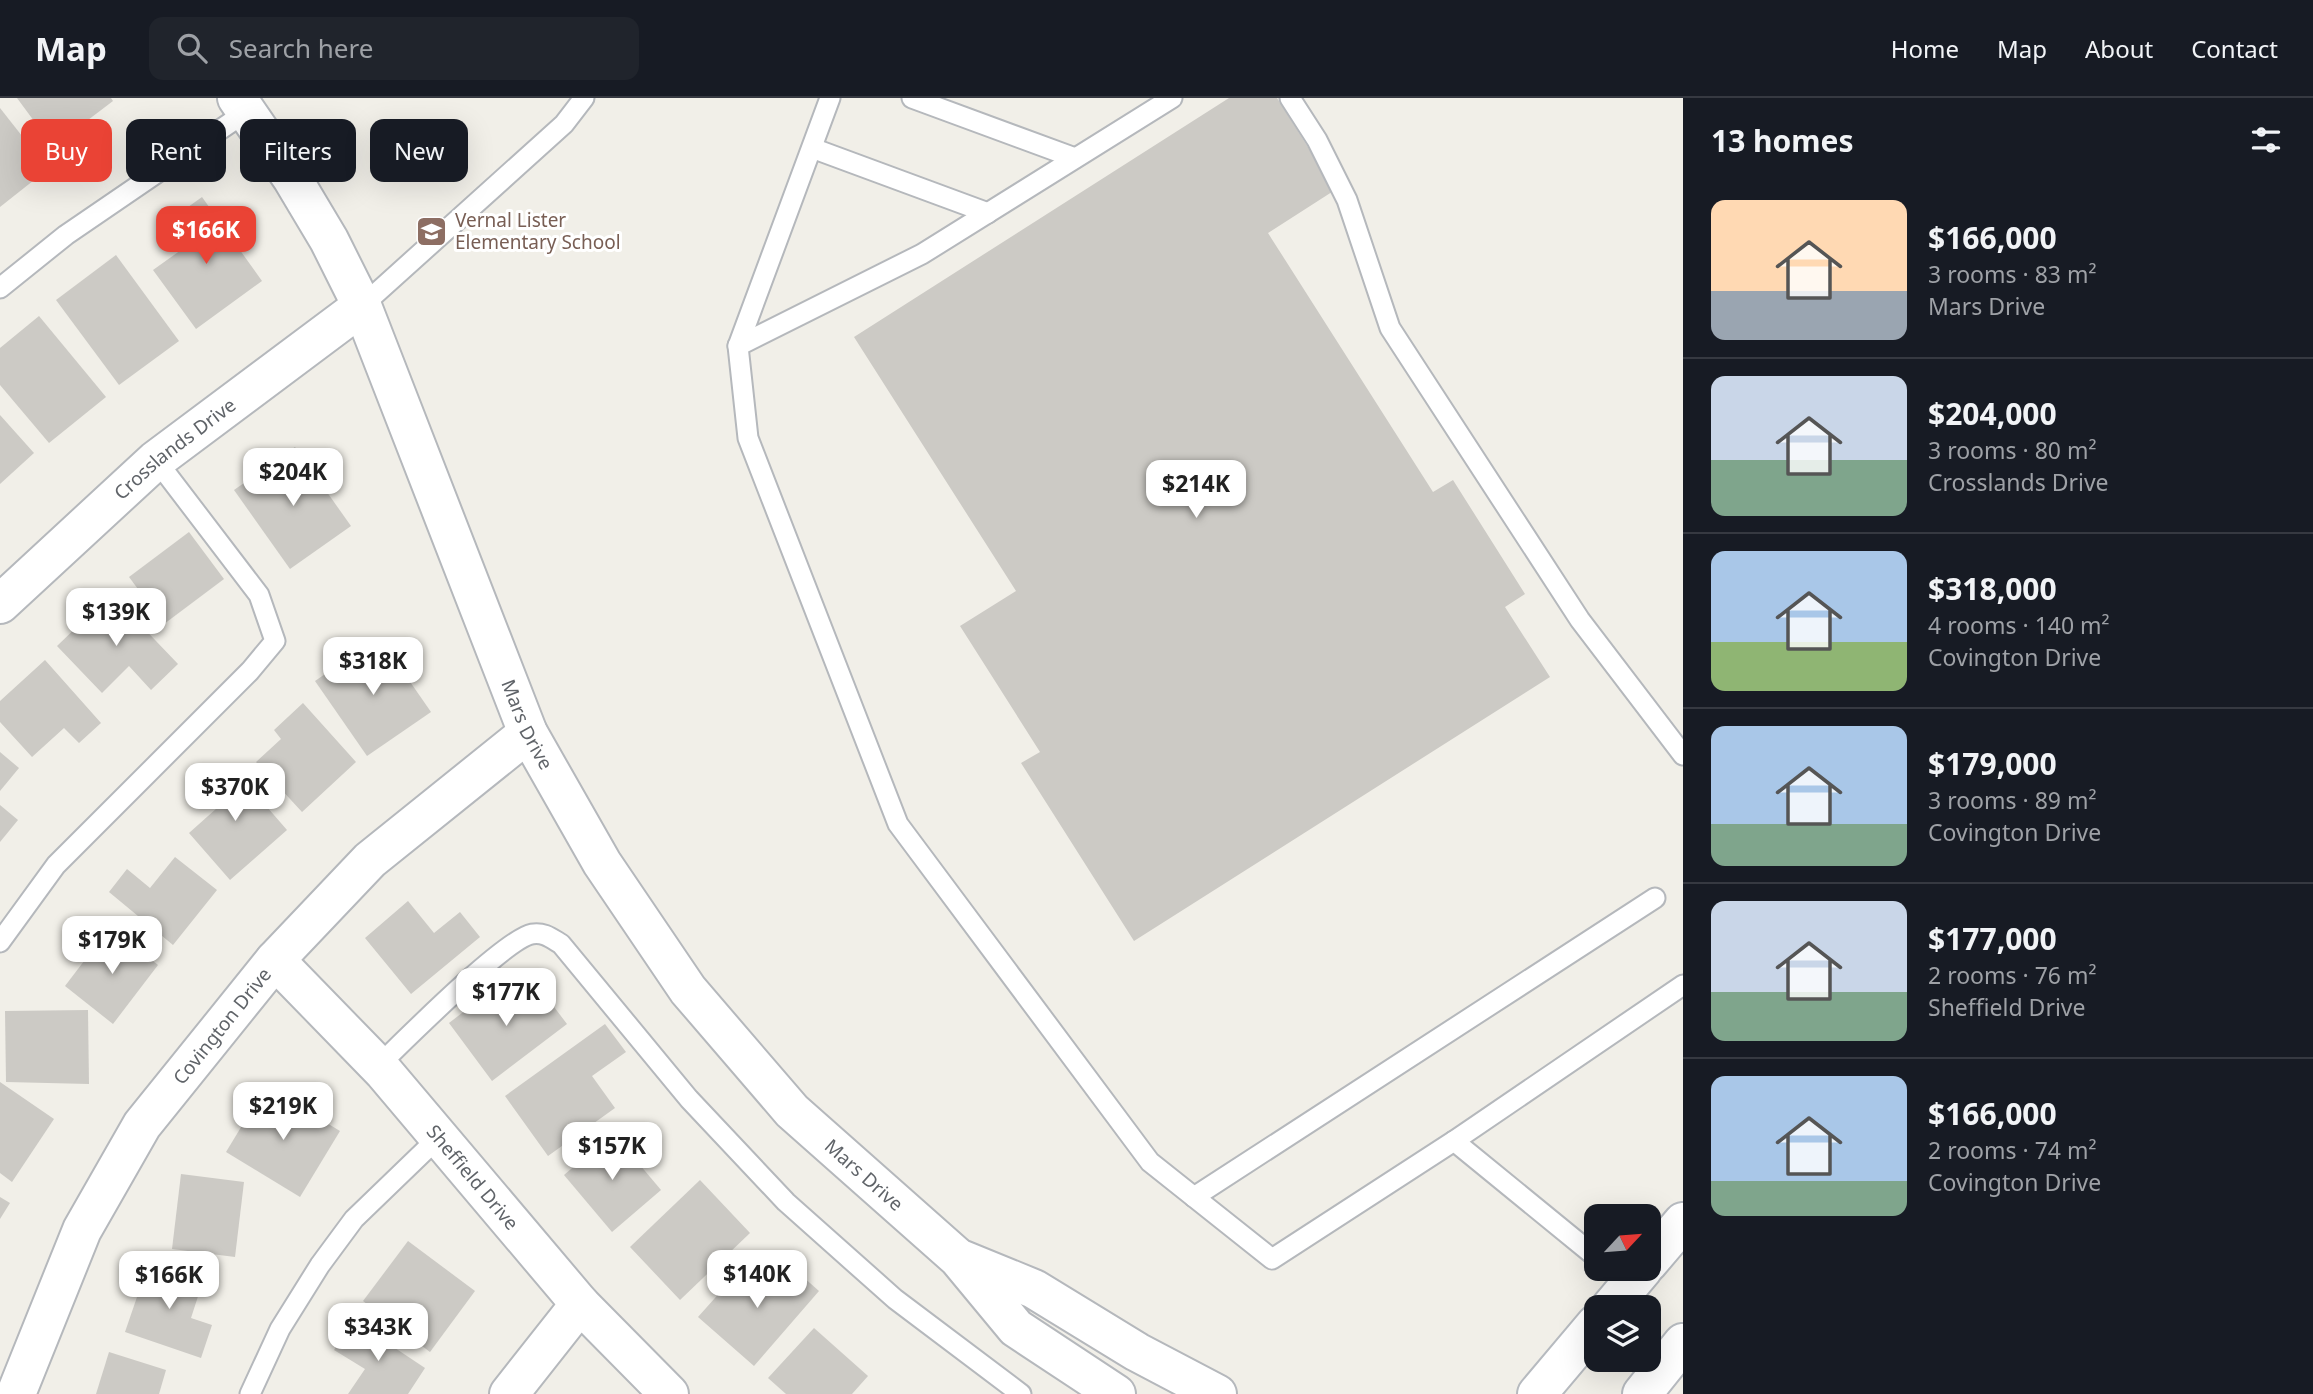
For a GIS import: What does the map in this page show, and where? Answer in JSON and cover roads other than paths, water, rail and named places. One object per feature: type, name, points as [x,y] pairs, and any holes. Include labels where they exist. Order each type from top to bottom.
[{"type":"street","name":"Mars Drive","points":[[242,105],[298,188],[329,240],[362,306],[528,733],[602,863],[688,990],[792,1111],[957,1258],[1016,1328],[1116,1394]]},
{"type":"street","name":"Crosslands Drive","points":[[0,604],[156,460],[362,306]]},
{"type":"street","name":"Covington Drive","points":[[16,1394],[82,1230],[142,1125],[275,960],[370,860],[528,733]]},
{"type":"street","name":"Sheffield Drive","points":[[275,960],[378,1066],[580,1304],[669,1394]]},
{"type":"street","points":[[1661,1245],[1683,1222]]},
{"type":"street","name":"Mars Drive","points":[[957,1258],[1034,1289],[1137,1352],[1217,1394]]},
{"type":"street","points":[[509,1394],[580,1304]]},
{"type":"street","points":[[1536,1394],[1584,1338]]},
{"type":"street","points":[[1642,1394],[1683,1343]]},
{"type":"lane","points":[[362,306],[564,124],[584,98]]},
{"type":"lane","points":[[830,98],[738,346],[748,438],[898,824],[1150,1162],[1272,1259],[1454,1141],[1683,985]]},
{"type":"lane","points":[[912,98],[1075,158]]},
{"type":"lane","points":[[1290,98],[1317,140],[1347,200],[1390,328],[1580,620],[1683,755]]},
{"type":"lane","points":[[738,346],[922,254],[1163,100]]},
{"type":"lane","points":[[0,288],[66,235],[242,105]]},
{"type":"lane","points":[[812,148],[988,213]]},
{"type":"lane","points":[[0,942],[56,865],[250,671],[275,641],[259,595],[156,460]]},
{"type":"lane","points":[[1194,1197],[1655,898]]},
{"type":"lane","points":[[378,1066],[500,954],[530,934],[544,934],[561,944],[689,1099],[786,1202],[895,1299],[1021,1394]]},
{"type":"lane","points":[[250,1394],[280,1329],[320,1265],[354,1219],[439,1137]]},
{"type":"lane","points":[[1454,1141],[1584,1247]]},
{"type":"place","name":"Vernal Lister Elementary School","points":[[432,231]]}]
